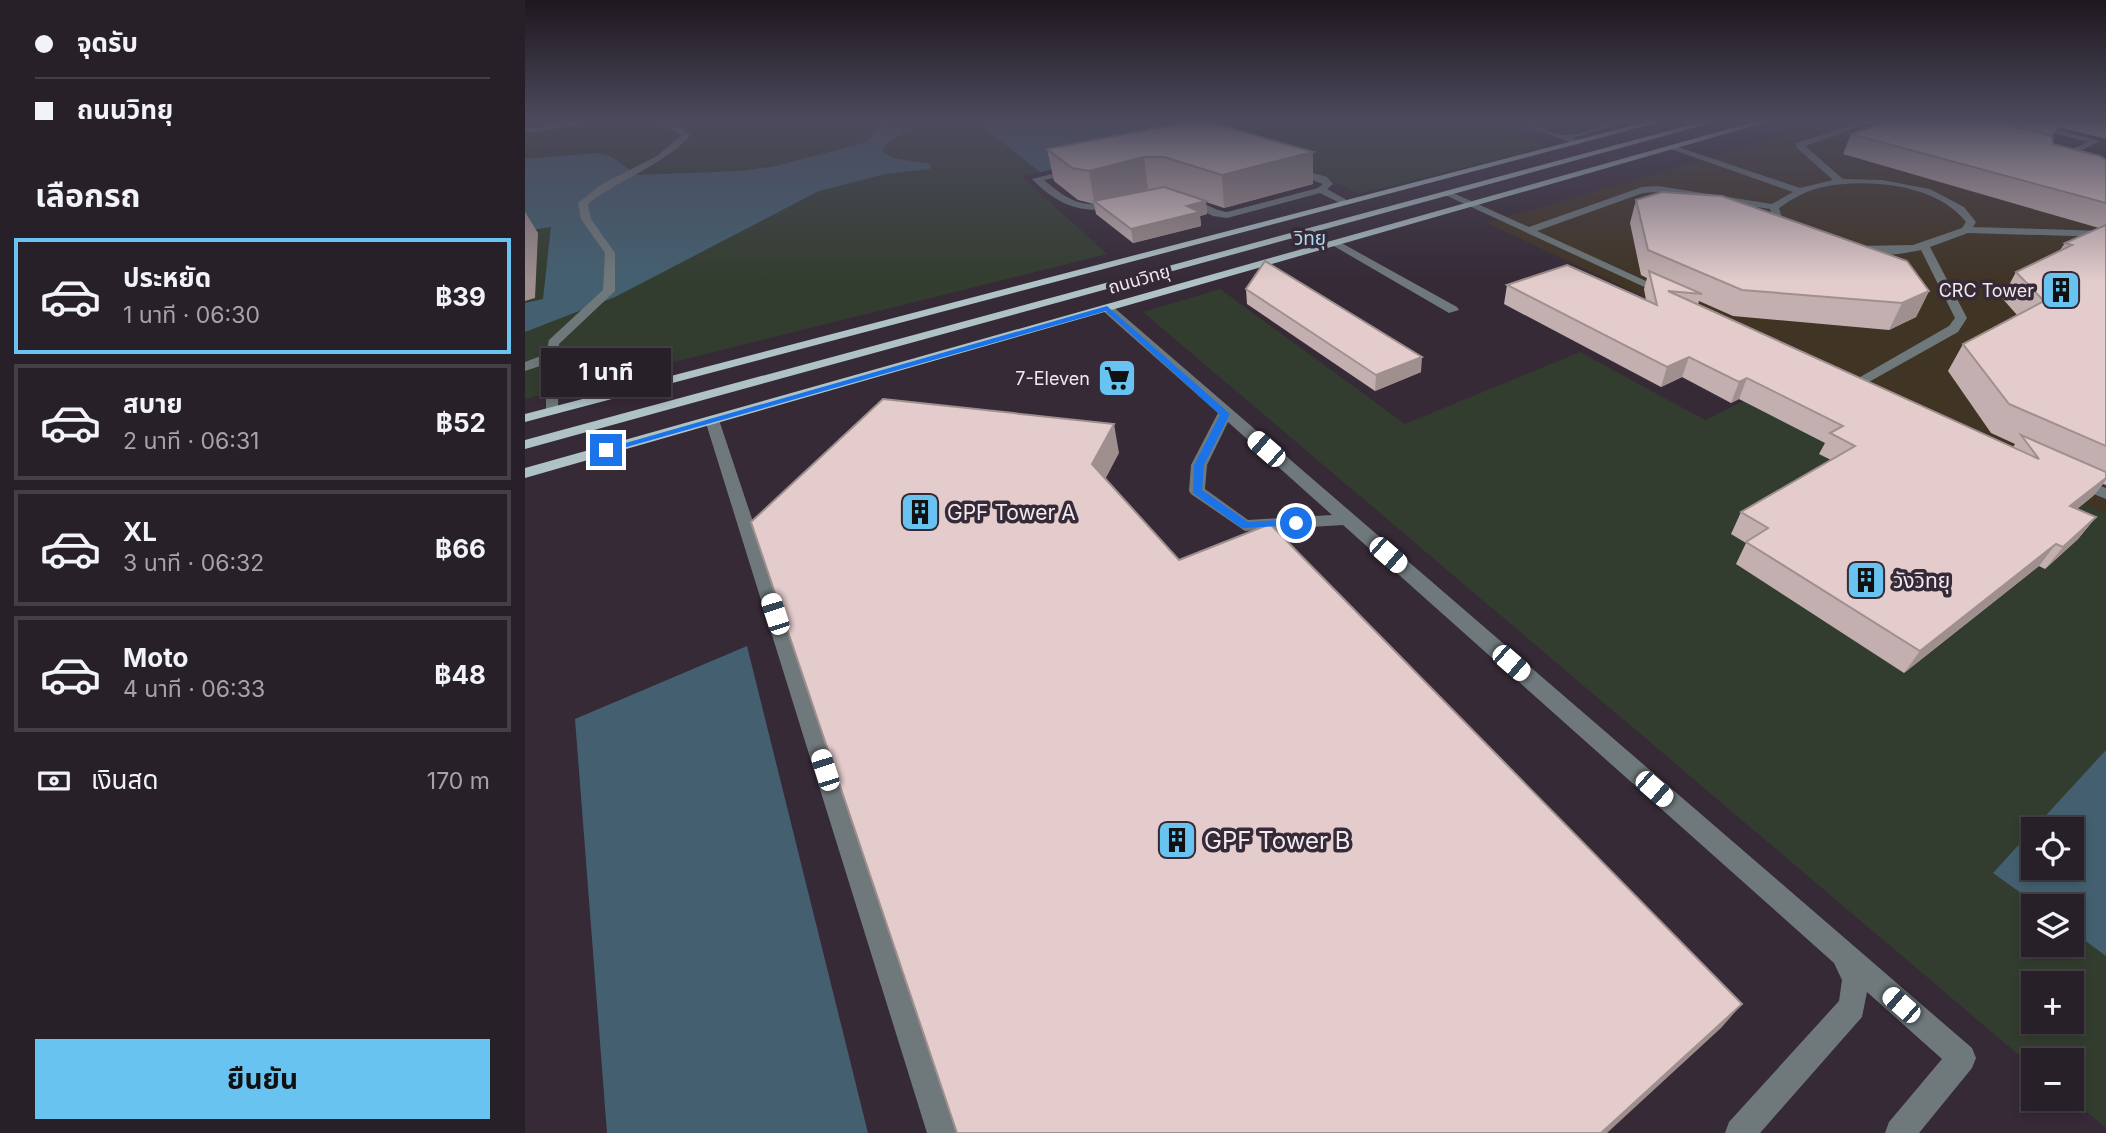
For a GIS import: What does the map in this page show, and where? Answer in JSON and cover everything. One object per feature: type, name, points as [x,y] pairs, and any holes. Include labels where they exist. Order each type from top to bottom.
[{"type":"main road","name":"ถนนวิทยุ","points":[[525,418],[1455,175]]},
{"type":"main road","name":"ถนนวิทยุ","points":[[525,444],[1519,175]]},
{"type":"main road","name":"ถนนวิทยุ","points":[[525,473],[1578,175]]},
{"type":"main road","points":[[1500,180],[1525,190]]},
{"type":"main road","points":[[1046,303],[1132,301]]},
{"type":"main road","points":[[551,411],[557,464]]},
{"type":"lane","points":[[551,411],[553,343],[609,291],[610,253],[586,219],[583,203],[605,186],[627,175]]},
{"type":"lane","points":[[1056,175],[1037,179],[1070,206],[1099,209],[1125,203]]},
{"type":"lane","points":[[1175,196],[1216,214],[1227,215],[1321,190],[1328,184],[1324,179],[1311,175]]},
{"type":"lane","points":[[1751,175],[1799,191]]},
{"type":"lane","points":[[1833,175],[1842,183]]},
{"type":"lane","points":[[1528,231],[1642,190],[1658,189],[1774,207],[1799,191],[1842,183],[1876,183],[1931,193],[1955,203],[1965,211],[1971,222],[1966,230]]},
{"type":"lane","points":[[1321,190],[1347,203]]},
{"type":"lane","points":[[1448,194],[1676,298]]},
{"type":"lane","points":[[1774,207],[1776,216],[1800,233]]},
{"type":"lane","points":[[1839,246],[1873,251],[1924,246],[1966,230],[2106,234]]},
{"type":"lane","points":[[1336,243],[1453,310]]},
{"type":"lane","points":[[1860,383],[1954,329],[1961,318],[1924,246]]},
{"type":"lane","points":[[1107,308],[1962,1058],[1899,1133]]},
{"type":"lane","points":[[525,367],[554,356]]},
{"type":"lane","points":[[1225,414],[1199,465],[1197,491],[1245,526],[1347,519]]},
{"type":"lane","points":[[712,420],[942,1133]]},
{"type":"lane","points":[[2062,475],[2106,494]]},
{"type":"lane","points":[[1740,1133],[1852,1007],[1856,977],[1839,951]]},
{"type":"shaded area","points":[[1650,175],[2106,175],[2106,514],[1487,223]]},
{"type":"green space","points":[[525,175],[1027,175],[1021,176],[1107,254],[525,399]]},
{"type":"green space","points":[[1321,175],[1435,175],[1358,194]]},
{"type":"green space","points":[[1220,289],[1405,424],[1580,352],[1705,420],[1803,371],[2106,514],[2106,1128],[2084,1110],[2084,1048],[2021,1048],[2021,1057],[1143,312]]},
{"type":"water","points":[[525,175],[882,175],[819,191],[615,297],[525,332],[525,303],[543,299],[551,227],[525,231]]},
{"type":"water","points":[[747,646],[868,1133],[607,1133],[575,719]]},
{"type":"water","points":[[2106,750],[2106,956],[2084,940],[2084,894],[2022,894],[1993,873],[2021,843],[2021,880],[2084,880],[2084,817],[2044,817]]},
{"type":"building","points":[[2002,175],[2106,175],[2106,203]]},
{"type":"building","points":[[1164,187],[1206,201],[1187,206],[1200,212],[1131,229],[1094,201]]},
{"type":"building","points":[[1662,192],[1722,196],[1907,261],[1929,291],[1902,303],[1742,290],[1648,250],[1636,200]]},
{"type":"building","points":[[2106,225],[2106,446],[2009,404],[1963,344],[2044,301],[2016,272],[2072,245],[2065,243]]},
{"type":"building","points":[[1265,261],[1422,357],[1376,375],[1246,289]]},
{"type":"building","points":[[1567,265],[1657,305],[1649,271],[1702,294],[1668,291],[2039,459],[2021,435],[2106,472],[2106,478],[2070,506],[2096,517],[2063,547],[2056,544],[1920,651],[1746,542],[1768,528],[1741,512],[1855,446],[1830,433],[1843,426],[1747,378],[1739,382],[1689,357],[1667,367],[1507,285]]},
{"type":"building","points":[[883,399],[1114,424],[1092,464],[1179,560],[1270,524],[1742,1004],[1601,1133],[957,1133],[751,522]]},
{"type":"place","name":"CRC Tower","points":[[2061,290]]},
{"type":"place","name":"7-Eleven","points":[[1117,378]]},
{"type":"place","name":"GPF Tower A","points":[[920,512]]},
{"type":"place","name":"วังวิทยุ","points":[[1866,580]]},
{"type":"place","name":"GPF Tower B","points":[[1177,840]]},
{"type":"district","name":"วิทยุ","points":[[1310,238]]},
{"type":"route","points":[[606,450],[1107,308],[1225,414],[1199,465],[1197,491],[1245,526],[1296,523]]}]
